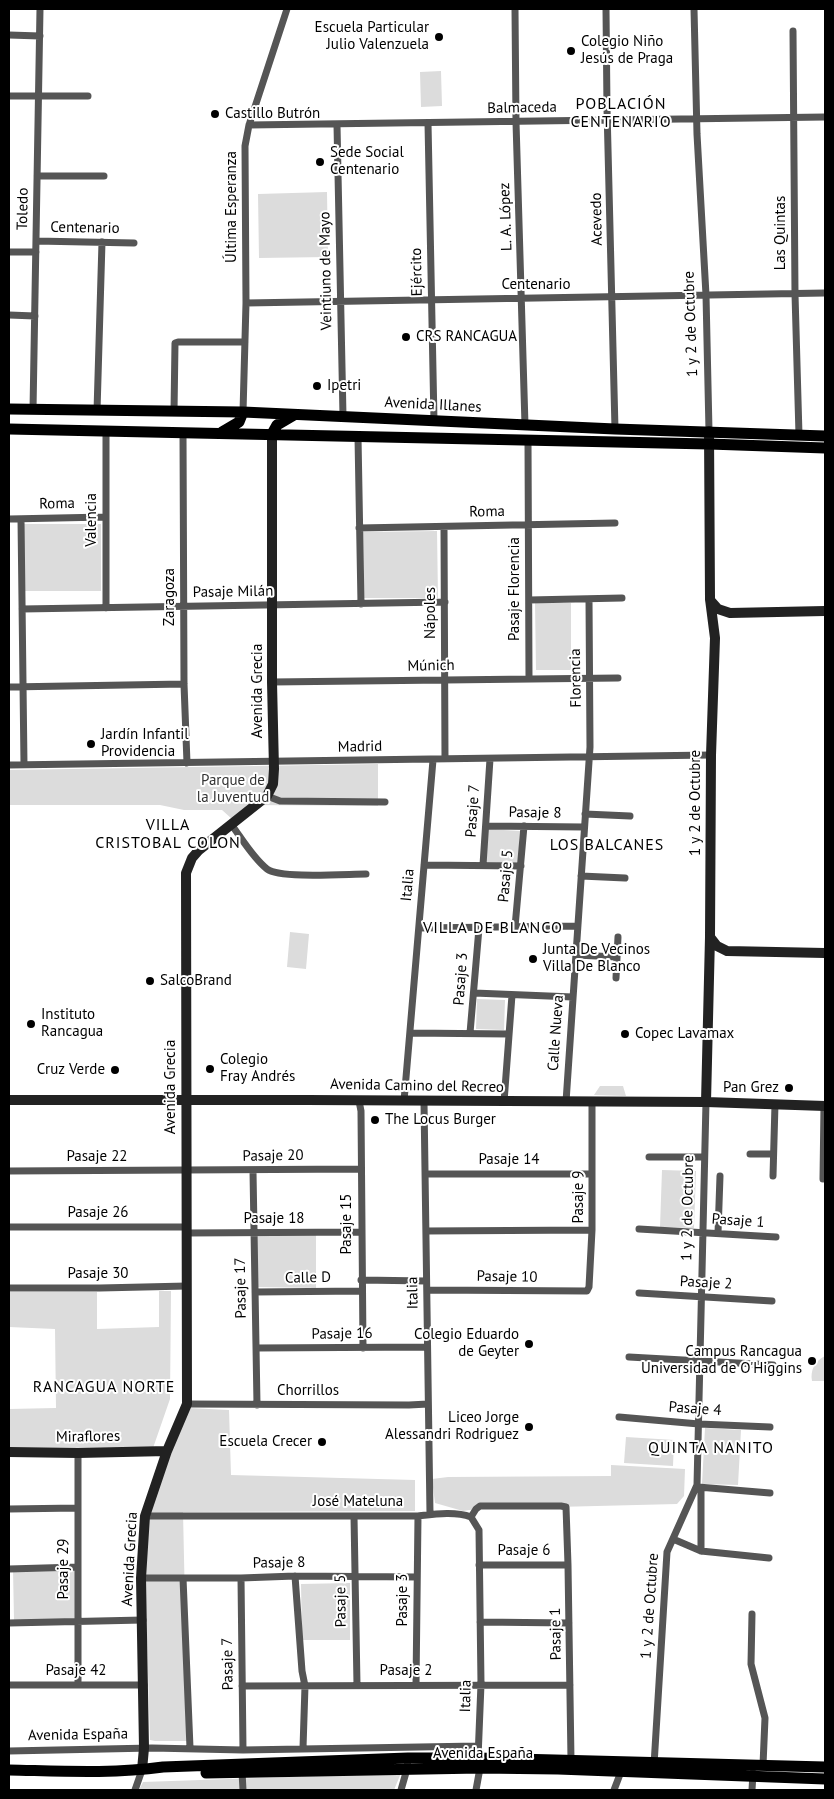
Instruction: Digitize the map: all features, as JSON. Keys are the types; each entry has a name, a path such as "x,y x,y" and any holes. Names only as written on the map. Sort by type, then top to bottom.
{"main road":[{"name":"Avenida Illanes","path":"9,409 243,412 616,429 825,436"},
{"path":"180,412 183,420 183,432"},
{"path":"220,433 239,422 243,412"},
{"path":"272,434 277,425 295,414"},
{"path":"328,416 331,427 329,436"},
{"path":"9,429 825,448"},
{"name":"Avenida España","path":"9,1770 142,1770 163,1767 571,1760 622,1766"},
{"name":"Avenida España","path":"479,1763 758,1770 825,1767"},
{"name":"Avenida España","path":"142,1770 161,1773 242,1772 408,1764"},
{"name":"Avenida España","path":"758,1770 825,1779"}],"street":[{"name":"Toledo","path":"34,410 40,9"},
{"name":"Última Esperanza","path":"243,412 246,303 244,155 246,138 287,9"},
{"name":"L. A. López","path":"515,9 516,122 525,425"},
{"name":"Acevedo","path":"606,9 616,429"},
{"name":"1 y 2 de Octubre","path":"654,1767 666,1557 698,1487 702,1232 710,964 711,755 715,638 710,599 706,295 697,119 694,9"},
{"name":"Las Quintas","path":"792,31 795,294 799,435"},
{"path":"9,35 40,36"},
{"path":"9,96 88,96"},
{"name":"Balmaceda","path":"250,125 825,117"},
{"name":"Ejército","path":"428,123 434,420"},
{"name":"Veintiuno de Mayo","path":"337,125 343,416"},
{"path":"37,176 104,176"},
{"name":"Centenario","path":"36,241 134,243"},
{"path":"97,411 102,242"},
{"name":"Centenario","path":"9,252 36,252"},
{"name":"Centenario","path":"246,303 825,293"},
{"path":"9,315 35,316"},
{"path":"180,412 175,343 245,342"},
{"name":"Valencia","path":"106,431 106,608"},
{"name":"Zaragoza","path":"183,432 184,684 187,763"},
{"name":"Avenida Grecia","path":"142,1770 144,1685 141,1578 145,1516 167,1451 187,1404 186,873 192,858 199,850 267,796 273,784 272,434"},
{"path":"358,436 361,604"},
{"name":"Pasaje Florencia","path":"528,441 529,678"},
{"name":"Roma","path":"9,519 106,517"},
{"path":"21,519 24,765"},
{"name":"Roma","path":"359,528 615,523"},
{"name":"Nápoles","path":"444,527 445,760"},
{"path":"528,600 622,598"},
{"name":"Florencia","path":"589,599 591,677 589,756"},
{"path":"710,599 718,609 730,613 825,611"},
{"name":"Pasaje Milán","path":"22,609 444,602"},
{"name":"1 y 2 de Octubre","path":"715,638 720,622 730,613"},
{"name":"Múnich","path":"272,682 618,678"},
{"path":"9,687 184,684"},
{"name":"Madrid","path":"9,766 711,755"},
{"name":"Calle Nueva","path":"566,1102 589,756"},
{"name":"Pasaje 7","path":"483,865 490,759"},
{"name":"Italia","path":"404,1101 432,760"},
{"path":"267,796 280,801 385,802"},
{"path":"585,814 630,816"},
{"path":"230,824 262,864 271,872 291,875 366,874"},
{"name":"Pasaje 8","path":"486,826 584,827"},
{"name":"Pasaje 5","path":"515,927 524,826"},
{"path":"424,865 521,866"},
{"path":"581,876 625,878"},
{"path":"419,928 577,926"},
{"name":"Pasaje 3","path":"470,1033 479,928"},
{"path":"710,936 717,946 727,951"},
{"path":"616,978 618,937"},
{"path":"710,964 718,955 727,951 825,953"},
{"path":"576,955 617,958"},
{"path":"474,993 573,997"},
{"path":"504,1102 512,994"},
{"path":"410,1033 509,1034"},
{"name":"Avenida Camino del Recreo","path":"9,1100 706,1102 825,1106"},
{"name":"Pasaje 15","path":"359,1101 363,1348"},
{"name":"Italia","path":"424,1102 430,1514"},
{"name":"Pasaje 9","path":"587,1290 589,1287 592,1230 592,1102"},
{"path":"773,1176 774,1104"},
{"path":"823,1179 825,1106"},
{"path":"750,1154 773,1154"},
{"path":"649,1157 704,1157"},
{"name":"Pasaje 20","path":"186,1171 361,1169"},
{"name":"Pasaje 17","path":"254,1170 257,1405"},
{"name":"Pasaje 22","path":"9,1171 186,1171"},
{"name":"Pasaje 14","path":"425,1174 592,1174"},
{"path":"718,1233 720,1176"},
{"name":"Pasaje 26","path":"9,1227 186,1230"},
{"name":"Pasaje 1","path":"639,1229 776,1237"},
{"name":"Pasaje 18","path":"186,1230 254,1233 361,1232"},
{"path":"426,1231 592,1230"},
{"path":"361,1280 426,1281"},
{"name":"Pasaje 30","path":"9,1288 187,1286"},
{"name":"Pasaje 10","path":"426,1290 582,1292 587,1290"},
{"name":"Calle D","path":"255,1292 362,1291"},
{"name":"Pasaje 2","path":"639,1293 772,1301"},
{"name":"Pasaje 16","path":"256,1348 427,1347"},
{"path":"629,1357 773,1366"},
{"name":"Chorrillos","path":"187,1404 428,1404"},
{"name":"Pasaje 4","path":"619,1417 699,1424 770,1427"},
{"name":"Miraflores","path":"9,1452 167,1451"},
{"name":"Pasaje 29","path":"78,1453 78,1685"},
{"path":"701,1551 698,1487 770,1493"},
{"name":"Pasaje 1","path":"471,1517 480,1506 566,1507 571,1760"},
{"path":"9,1509 78,1508"},
{"name":"José Mateluna","path":"145,1516 418,1516 457,1514 471,1517"},
{"name":"Pasaje 5","path":"354,1516 357,1685"},
{"name":"Pasaje 3","path":"416,1685 418,1516"},
{"name":"Italia","path":"471,1517 479,1530 481,1684 479,1763 476,1790"},
{"path":"673,1539 701,1551 769,1558"},
{"name":"Pasaje 6","path":"479,1565 568,1565"},
{"path":"9,1569 78,1567"},
{"path":"295,1576 302,1671 305,1686 303,1748"},
{"name":"Pasaje 8","path":"141,1578 417,1577"},
{"path":"182,1578 190,1748"},
{"name":"Pasaje 7","path":"241,1578 243,1750"},
{"path":"752,1614 751,1664 765,1718 758,1770 752,1790"},
{"path":"9,1623 142,1620"},
{"path":"480,1622 569,1623"},
{"name":"Pasaje 42","path":"9,1686 144,1685"},
{"name":"Pasaje 2","path":"242,1686 570,1685"},
{"name":"Avenida España","path":"9,1751 144,1748 243,1750 478,1746"},
{"path":"401,1790 408,1764"},
{"path":"614,1790 622,1766"},
{"path":"135,1790 142,1770"},
{"path":"242,1772 243,1790"}],"green space":[{"path":"441,71 442,106 421,107 420,72"},
{"path":"327,192 328,257 259,258 258,194"},
{"path":"23,524 101,524 101,591 24,591"},
{"path":"437,531 438,598 364,598 363,532"},
{"path":"535,603 571,603 571,670 536,670"},
{"name":"Parque de la Juventud","path":"378,764 378,806 250,805 232,819 222,810 184,810 160,805 9,805 9,770"},
{"path":"487,829 520,831 518,864 485,862"},
{"path":"290,932 309,934 306,969 287,967"},
{"path":"477,999 505,1000 504,1030 476,1029"},
{"path":"600,1086 623,1086 626,1096 594,1095"},
{"path":"662,1170 696,1171 694,1228 660,1227"},
{"path":"257,1234 316,1234 316,1288 257,1287"},
{"path":"159,1291 171,1291 170,1399 153,1448 9,1449 9,1409 56,1408 55,1329 9,1327 9,1292 97,1292 97,1329 159,1327"},
{"path":"825,1356 825,1381 812,1381 814,1366 818,1360"},
{"path":"189,1408 229,1410 231,1475 415,1480 415,1511 183,1512 188,1741 155,1741 150,1740 145,1572 148,1518 169,1452"},
{"path":"705,1428 741,1430 738,1485 702,1484"},
{"path":"626,1437 674,1440 673,1466 624,1463"},
{"path":"611,1465 685,1469 684,1496 677,1504 476,1509 463,1511 435,1503 432,1479 448,1477 611,1476"},
{"path":"75,1568 75,1620 14,1620 13,1569"},
{"path":"350,1583 350,1640 302,1640 301,1584"},
{"path":"401,1773 394,1790 139,1790 143,1782"}],"place":[{"name":"Escuela Particular Julio Valenzuela","path":"439,37"},
{"name":"Colegio Niño Jesús de Praga","path":"571,51"},
{"name":"Castillo Butrón","path":"215,114"},
{"name":"Sede Social Centenario","path":"320,162"},
{"name":"CRS RANCAGUA","path":"406,337"},
{"name":"Ipetri","path":"317,386"},
{"name":"Jardín Infantil Providencia","path":"91,744"},
{"name":"Junta De Vecinos Villa De Blanco","path":"533,959"},
{"name":"SalcoBrand","path":"150,981"},
{"name":"Instituto Rancagua","path":"31,1024"},
{"name":"Copec Lavamax","path":"625,1034"},
{"name":"Colegio Fray Andrés","path":"210,1069"},
{"name":"Cruz Verde","path":"115,1070"},
{"name":"Pan Grez","path":"789,1088"},
{"name":"The Locus Burger","path":"375,1120"},
{"name":"Colegio Eduardo de Geyter","path":"529,1344"},
{"name":"Campus Rancagua Universidad de O'Higgins","path":"812,1361"},
{"name":"Liceo Jorge Alessandri Rodriguez","path":"529,1427"},
{"name":"Escuela Crecer","path":"322,1442"}],"district":[{"name":"POBLACIÓN CENTENARIO","path":"621,113"},
{"name":"VILLA CRISTOBAL COLON","path":"168,834"},
{"name":"LOS BALCANES","path":"607,845"},
{"name":"VILLA DE BLANCO","path":"493,928"},
{"name":"RANCAGUA NORTE","path":"104,1387"},
{"name":"QUINTA NANITO","path":"711,1448"}]}
